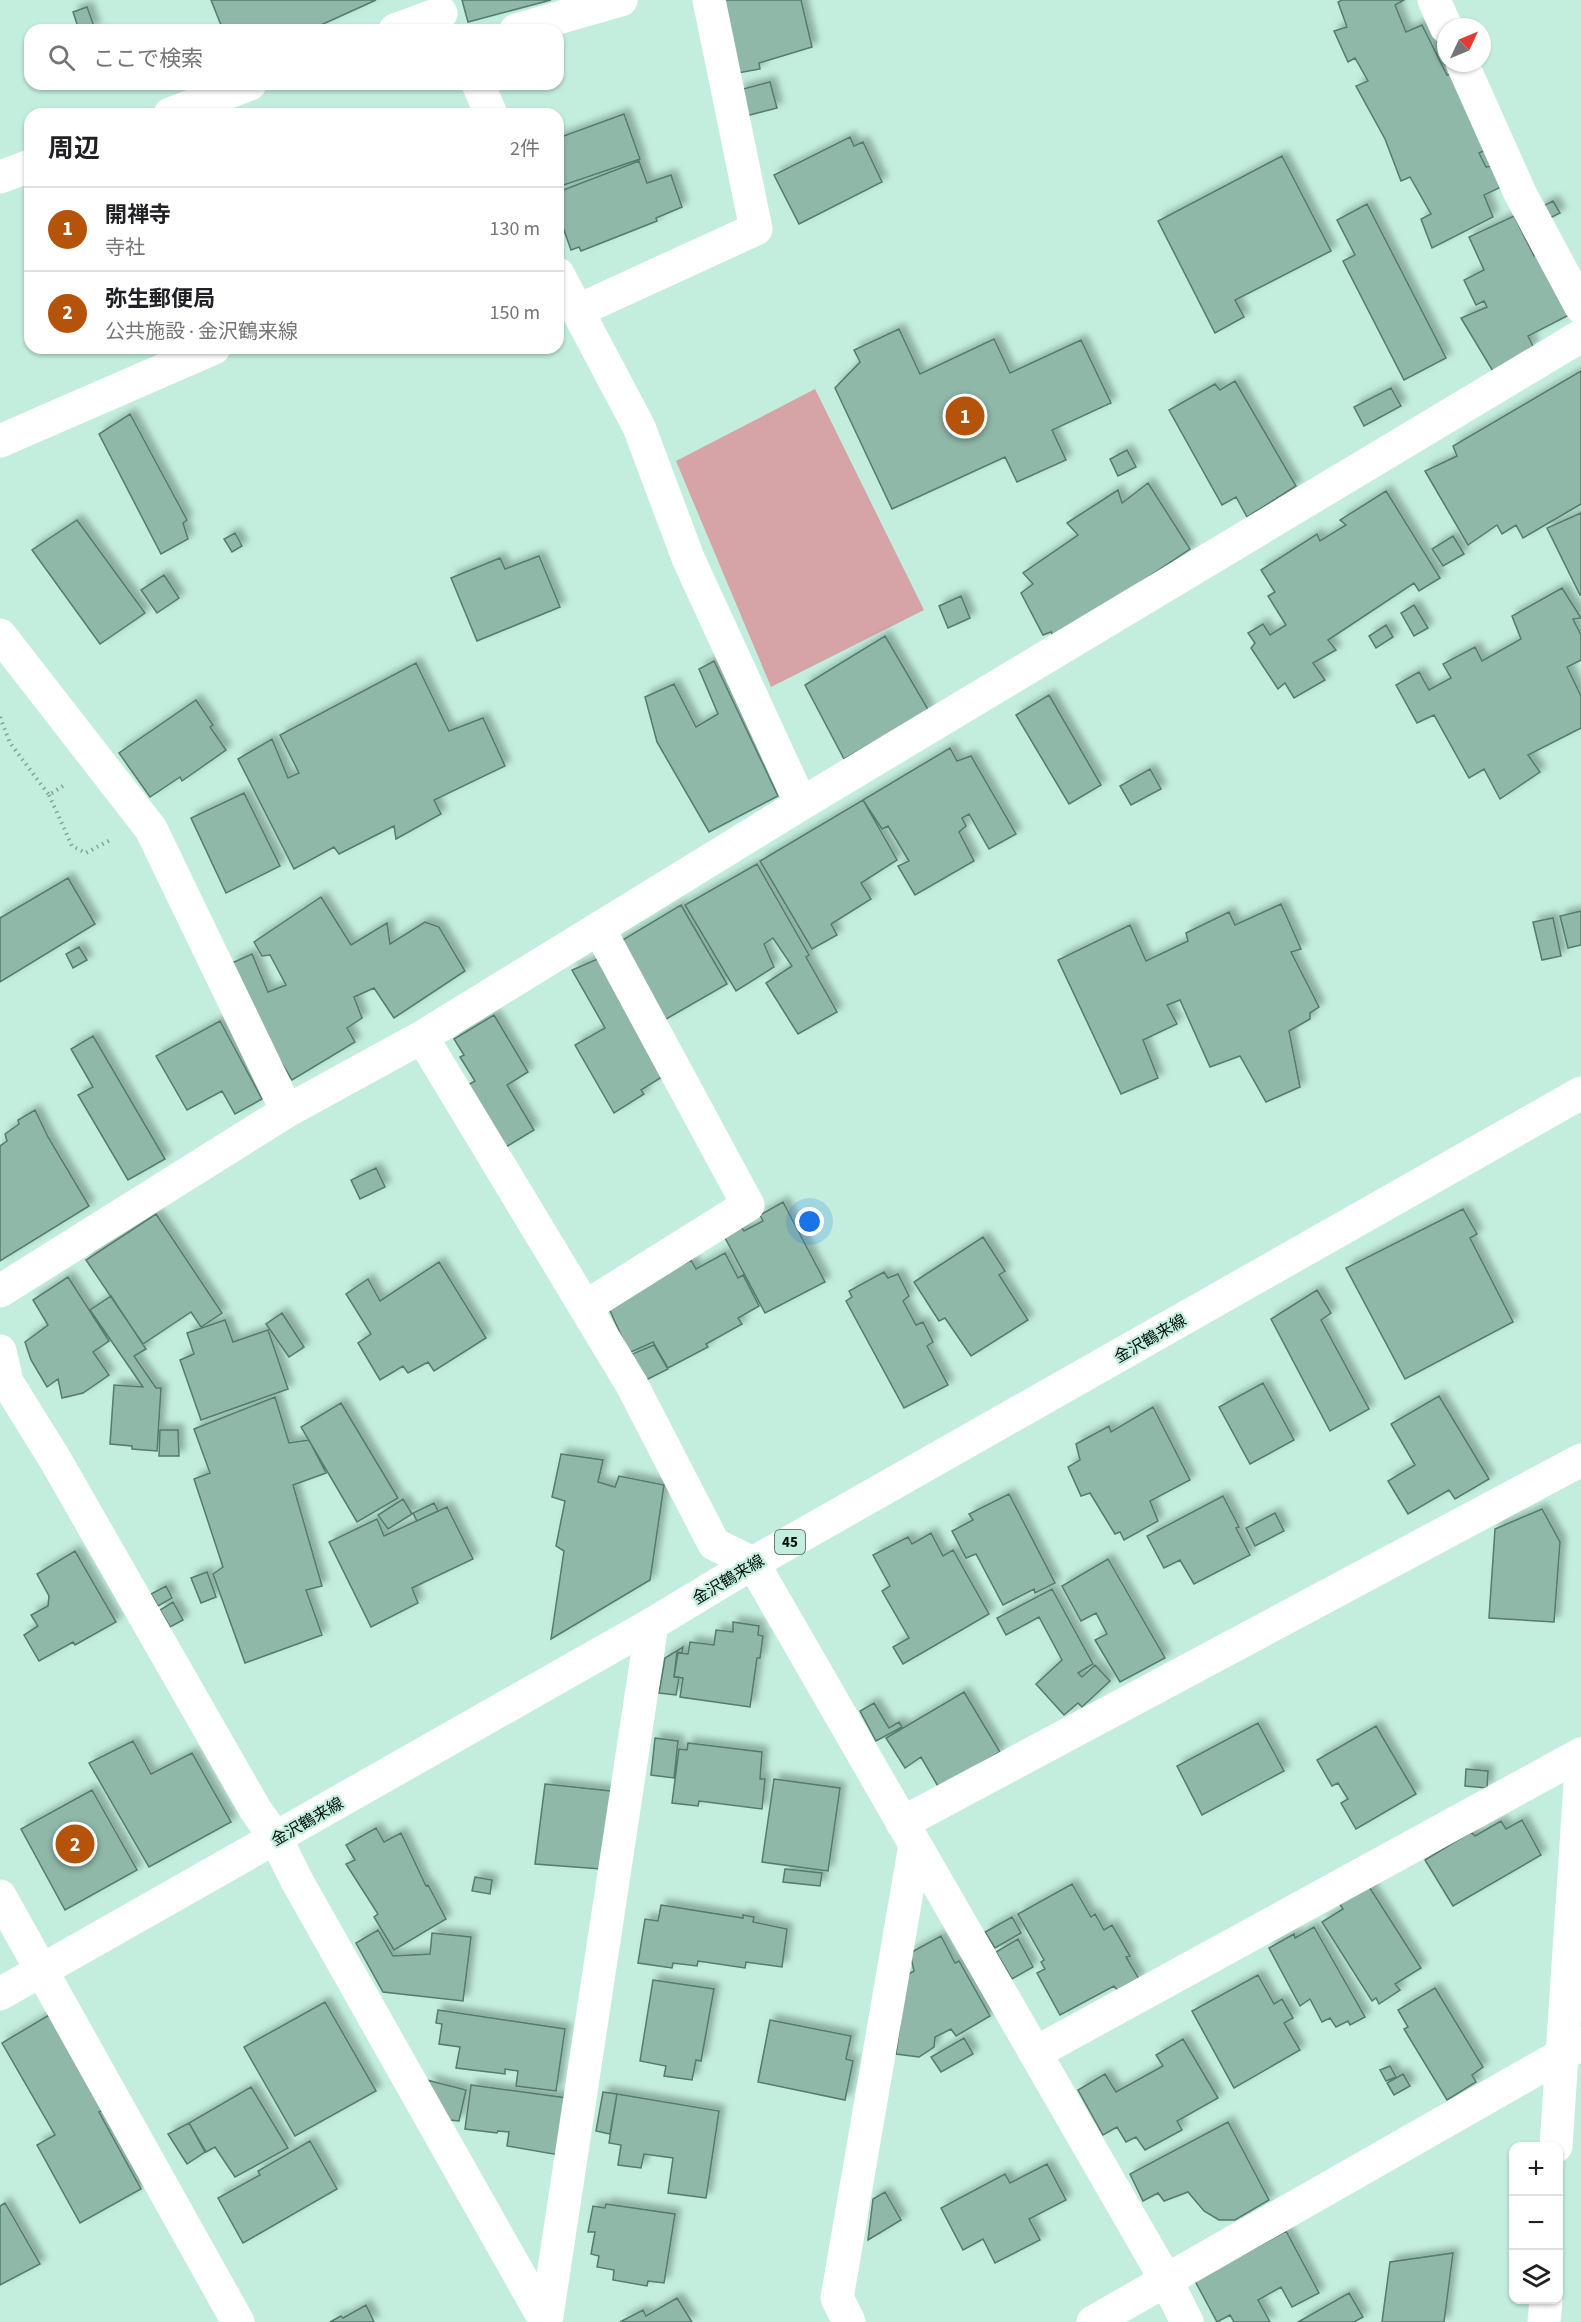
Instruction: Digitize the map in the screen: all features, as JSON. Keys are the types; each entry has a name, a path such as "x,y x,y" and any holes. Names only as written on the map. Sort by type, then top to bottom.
{"street":[{"path":"537,24 621,0"},
{"path":"578,311 756,230 709,0"},
{"path":"1434,0 1442,18"},
{"path":"413,24 443,14"},
{"path":"1466,72 1521,193 1581,308"},
{"path":"186,108 234,90"},
{"path":"481,90 488,108"},
{"path":"0,177 24,168"},
{"path":"564,284 639,427 688,558 801,804"},
{"path":"0,1291 287,1111 422,1037 801,804 1581,336"},
{"path":"0,441 200,354"},
{"path":"0,635 152,829 287,1111"},
{"path":"585,1307 748,1205 599,929"},
{"path":"422,1037 632,1385 714,1544 753,1563 1166,2280 1186,2322"},
{"name":"金沢鶴来線","path":"0,1994 276,1839 652,1624 753,1563 1581,1093"},
{"path":"0,1351 4,1396 56,1461 255,1809 276,1839 302,1891 546,2322 652,1624"},
{"path":"909,1834 1581,1460"},
{"path":"1035,2053 1581,1754"},
{"path":"1557,2142 1571,2049 1581,1770"},
{"path":"849,2322 837,2298 909,1834"},
{"path":"0,1896 238,2322"},
{"path":"1092,2322 1571,2049"},
{"path":"1544,2322 1546,2304"}],"path":[{"path":"0,717 10,743 50,795 72,846 86,853 144,821"},
{"path":"50,795 99,763"}],"shaded area":[{"path":"815,389 924,610 771,687 676,461"}],"building":[{"path":"211,0 376,0 323,24 221,24"},
{"path":"462,0 551,0 468,22"},
{"path":"724,0 801,0 812,47 759,63 760,69 738,73"},
{"path":"1342,0 1404,0 1395,5 1406,32 1422,25 1437,55 1437,72 1446,72 1447,75 1454,73 1486,150 1479,153 1486,167 1494,166 1503,186 1484,195 1493,217 1432,248 1421,219 1431,214 1410,177 1401,181 1385,139 1356,86 1368,81 1355,58 1348,62 1334,31 1347,27 1338,2"},
{"path":"87,7 93,24 77,24 73,12"},
{"path":"770,82 777,108 746,116 739,90"},
{"path":"624,114 640,159 564,185 564,136"},
{"path":"850,137 854,146 863,142 882,182 799,224 774,175"},
{"path":"1282,156 1331,251 1235,300 1244,317 1215,333 1158,221"},
{"path":"639,161 647,183 671,175 682,207 656,218 657,221 581,251 579,247 571,250 564,230 564,190"},
{"path":"1553,201 1560,213 1546,220 1539,208"},
{"path":"1367,204 1446,358 1404,380 1343,261 1355,255 1337,220"},
{"path":"1514,216 1534,256 1539,255 1569,315 1528,336 1533,346 1494,373 1461,318 1487,307 1484,301 1476,305 1464,280 1484,270 1469,237"},
{"path":"899,329 920,374 994,339 1010,373 1081,340 1111,403 1052,430 1066,460 1017,482 1005,457 892,509 835,388 860,362 854,350"},
{"path":"1581,371 1581,504 1523,538 1516,525 1502,534 1497,525 1468,545 1425,471 1457,456 1453,446"},
{"path":"1235,381 1296,486 1247,517 1236,497 1222,505 1169,410 1215,384 1220,390"},
{"path":"1391,388 1401,406 1364,426 1354,407"},
{"path":"130,414 187,520 183,523 188,539 161,554 99,434"},
{"path":"1127,450 1136,467 1118,476 1110,459"},
{"path":"1148,483 1190,549 1055,639 1051,632 1043,635 1021,593 1033,584 1023,573 1078,535 1067,523 1118,490 1122,503"},
{"path":"1386,491 1440,578 1419,591 1414,583 1328,640 1336,650 1313,663 1325,680 1294,698 1285,683 1278,689 1251,648 1255,643 1248,633 1263,624 1270,635 1286,625 1268,596 1275,592 1261,570 1317,534 1320,541 1346,525 1340,520"},
{"path":"1581,513 1581,595 1580,595 1547,528"},
{"path":"77,520 145,613 100,644 32,550"},
{"path":"235,533 242,546 232,552 224,539"},
{"path":"1453,536 1464,554 1443,566 1432,549"},
{"path":"539,556 560,607 477,641 451,578 500,558 505,569"},
{"path":"164,575 179,598 157,613 141,590"},
{"path":"1562,588 1581,618 1573,619 1581,635 1581,660 1567,667 1581,696 1581,728 1528,755 1540,772 1500,799 1484,769 1469,778 1434,715 1417,723 1396,685 1419,672 1429,690 1451,678 1443,664 1475,647 1482,661 1521,639 1512,616"},
{"path":"961,596 970,618 948,628 939,606"},
{"path":"1414,605 1428,628 1414,636 1401,613"},
{"path":"1386,625 1393,637 1376,648 1369,636"},
{"path":"885,636 929,711 844,759 805,685"},
{"path":"714,661 778,796 709,832 657,742 645,697 674,684 696,727 718,714 699,669"},
{"path":"416,663 449,731 483,718 505,766 434,800 441,814 396,839 394,826 339,854 334,847 294,869 238,759 272,739 288,778 299,773 280,735"},
{"path":"1049,695 1101,785 1069,804 1016,715"},
{"path":"196,700 213,725 210,727 226,750 182,781 180,777 150,797 119,753"},
{"path":"950,748 957,761 971,756 1016,834 989,849 969,814 962,818 966,826 959,832 974,861 915,895 898,866 909,861 888,826 882,829 863,800"},
{"path":"1150,769 1161,789 1131,805 1120,786"},
{"path":"244,793 280,866 226,893 191,818"},
{"path":"863,800 897,860 861,883 871,899 831,924 837,935 812,949 760,861"},
{"path":"757,864 809,955 806,957 837,1012 798,1034 766,983 792,966 773,938 764,944 774,967 736,991 685,905"},
{"path":"68,878 95,924 0,982 0,918"},
{"path":"321,897 351,945 387,923 390,944 425,922 439,927 465,971 394,1018 374,988 354,997 362,1018 347,1028 355,1042 292,1080 259,1026 232,963 252,954 268,992 286,985 270,955 262,956 254,942"},
{"path":"1281,904 1301,949 1291,952 1319,1007 1310,1013 1310,1019 1289,1031 1300,1087 1266,1102 1240,1056 1210,1067 1180,1000 1167,1005 1177,1024 1143,1040 1158,1078 1121,1094 1058,960 1130,925 1146,961 1188,941 1186,933 1229,912 1235,925"},
{"path":"681,905 727,984 661,1022 616,944"},
{"path":"1581,911 1581,945 1568,948 1560,916"},
{"path":"1553,918 1561,956 1542,960 1533,922"},
{"path":"79,947 87,960 73,968 66,954"},
{"path":"600,958 665,1075 641,1090 644,1094 614,1113 575,1045 605,1028 572,970"},
{"path":"494,1015 528,1072 507,1085 534,1130 506,1147 468,1085 475,1081 460,1057 464,1055 454,1039"},
{"path":"220,1021 262,1099 235,1114 222,1091 187,1110 156,1056"},
{"path":"93,1036 165,1159 128,1180 78,1095 93,1087 71,1049"},
{"path":"35,1110 48,1137 89,1206 0,1261 0,1146 7,1141 5,1134 19,1124 18,1120"},
{"path":"376,1168 385,1187 360,1199 351,1180"},
{"path":"783,1202 825,1282 765,1313 723,1234 740,1225 744,1231 763,1221 760,1215"},
{"path":"1463,1209 1477,1234 1470,1238 1513,1322 1405,1379 1346,1268"},
{"path":"156,1214 222,1313 201,1327 191,1312 143,1344 86,1260"},
{"path":"983,1237 1005,1271 999,1275 1028,1320 971,1356 945,1318 939,1321 914,1282"},
{"path":"725,1253 738,1278 743,1275 759,1306 738,1318 742,1324 706,1344 708,1347 668,1368 653,1342 629,1353 607,1304 691,1260 696,1269"},
{"path":"439,1262 486,1338 434,1371 428,1362 408,1373 403,1366 380,1380 358,1343 371,1334 346,1294 368,1279 380,1301"},
{"path":"884,1272 888,1278 898,1274 909,1296 903,1301 916,1325 923,1322 933,1342 927,1346 948,1385 904,1408 846,1301 852,1297 849,1291"},
{"path":"68,1277 109,1341 93,1352 109,1375 83,1393 62,1398 58,1379 47,1387 31,1360 25,1342 48,1325 33,1300"},
{"path":"1317,1290 1331,1313 1321,1320 1369,1409 1330,1431 1271,1319"},
{"path":"111,1296 146,1349 134,1356 156,1388 161,1388 157,1451 110,1444 114,1385 143,1387 90,1310"},
{"path":"282,1313 304,1347 289,1357 266,1324"},
{"path":"225,1320 233,1342 268,1330 288,1389 201,1420 180,1360 194,1354 187,1333"},
{"path":"654,1345 668,1369 644,1381 630,1355"},
{"path":"1263,1383 1294,1440 1250,1464 1219,1407"},
{"path":"1439,1396 1489,1479 1455,1499 1449,1490 1408,1514 1388,1481 1415,1465 1391,1424"},
{"path":"275,1397 289,1443 309,1440 326,1473 293,1485 322,1586 306,1590 322,1635 245,1663 213,1574 223,1567 194,1479 210,1473 194,1429"},
{"path":"341,1403 398,1498 357,1522 301,1427"},
{"path":"1153,1407 1190,1480 1150,1501 1158,1521 1124,1540 1120,1532 1115,1534 1090,1493 1081,1496 1068,1467 1080,1460 1076,1444 1109,1426 1111,1432"},
{"path":"160,1430 178,1430 179,1456 159,1456"},
{"path":"561,1454 603,1460 598,1482 615,1487 619,1476 664,1485 650,1580 551,1639 564,1551 556,1546 565,1501 552,1497"},
{"path":"1009,1494 1055,1583 1035,1593 1034,1589 1003,1605 976,1554 966,1558 952,1531 973,1520 969,1514"},
{"path":"1223,1496 1250,1555 1194,1584 1180,1560 1164,1568 1147,1536"},
{"path":"403,1499 412,1514 388,1529 378,1515"},
{"path":"434,1503 438,1511 417,1521 413,1513"},
{"path":"447,1507 473,1559 412,1588 418,1603 371,1627 329,1542 377,1519 384,1536"},
{"path":"1542,1509 1560,1542 1554,1622 1489,1618 1495,1529"},
{"path":"1275,1513 1284,1531 1255,1546 1246,1528"},
{"path":"931,1533 943,1556 953,1550 989,1614 903,1664 893,1647 909,1638 882,1591 890,1586 873,1555 908,1537 912,1544"},
{"path":"75,1551 116,1622 75,1645 73,1642 39,1661 24,1635 38,1626 31,1615 48,1606 49,1596 37,1574"},
{"path":"1108,1559 1165,1658 1120,1682 1095,1640 1107,1634 1096,1613 1081,1621 1062,1586"},
{"path":"207,1572 216,1597 201,1603 191,1578"},
{"path":"166,1586 172,1598 158,1606 151,1594"},
{"path":"1052,1589 1093,1664 1078,1673 1082,1677 1095,1665 1110,1681 1082,1707 1078,1703 1064,1715 1036,1684 1062,1660 1039,1617 1006,1635 997,1618"},
{"path":"173,1602 183,1620 170,1627 160,1610"},
{"path":"733,1622 759,1626 758,1635 763,1636 760,1658 757,1658 750,1707 680,1697 683,1678 674,1677 678,1653 688,1654 690,1642 714,1645 716,1630 733,1632"},
{"path":"683,1647 682,1653 677,1652 674,1677 679,1677 676,1695 659,1693 665,1658"},
{"path":"964,1692 1000,1752 939,1788 921,1757 905,1768 886,1738"},
{"path":"874,1703 889,1728 899,1722 902,1727 876,1741 860,1711"},
{"path":"1258,1723 1284,1771 1202,1815 1177,1766"},
{"path":"1376,1726 1416,1794 1356,1829 1341,1803 1348,1799 1338,1783 1332,1786 1317,1760"},
{"path":"655,1738 678,1741 674,1778 651,1775"},
{"path":"133,1741 151,1774 192,1753 231,1822 149,1867 89,1763"},
{"path":"688,1743 762,1752 760,1779 765,1779 762,1809 699,1801 698,1806 672,1803 679,1749 687,1750"},
{"path":"1466,1769 1488,1771 1487,1788 1465,1786"},
{"path":"774,1779 840,1788 828,1871 762,1862"},
{"path":"545,1784 611,1791 601,1869 535,1864"},
{"path":"92,1790 137,1870 65,1910 21,1829"},
{"path":"1522,1820 1541,1855 1453,1906 1425,1860 1471,1832 1475,1836 1501,1821 1506,1829"},
{"path":"376,1828 384,1842 401,1833 426,1886 428,1885 446,1919 394,1950 374,1917 378,1914 346,1864 355,1860 346,1845"},
{"path":"785,1869 822,1873 820,1886 783,1882"},
{"path":"475,1877 492,1880 490,1894 472,1891"},
{"path":"1072,1884 1091,1917 1095,1914 1104,1930 1112,1925 1130,1956 1126,1957 1139,1979 1118,1991 1114,1986 1060,2015 1037,1973 1045,1969 1041,1962 1044,1960 1018,1914"},
{"path":"1368,1885 1421,1968 1395,1984 1400,1990 1379,2004 1376,1998 1372,2001 1322,1922 1343,1909 1339,1903"},
{"path":"661,1905 743,1918 743,1915 754,1917 753,1922 787,1929 782,1967 746,1962 745,1968 698,1961 697,1966 673,1963 672,1968 638,1963 645,1919 658,1921"},
{"path":"1012,1917 1021,1933 995,1948 985,1932"},
{"path":"1314,1927 1365,2017 1350,2025 1348,2021 1336,2027 1330,2018 1322,2022 1310,1999 1300,2006 1269,1948 1294,1934 1295,1938"},
{"path":"378,1930 393,1956 430,1954 432,1933 471,1937 463,2001 383,1992 356,1943"},
{"path":"941,1936 955,1963 959,1961 990,2016 956,2036 951,2029 935,2037 934,2047 919,2057 896,2054 907,1975 914,1971 910,1953"},
{"path":"1018,1939 1033,1967 1012,1979 996,1952"},
{"path":"1258,1975 1274,2004 1282,1999 1293,2018 1284,2023 1300,2050 1234,2088 1192,2011"},
{"path":"653,1980 714,1989 701,2061 696,2060 692,2080 664,2076 666,2066 640,2061"},
{"path":"1435,1988 1483,2067 1472,2075 1476,2082 1447,2100 1404,2029 1408,2027 1398,2010"},
{"path":"325,2002 376,2091 295,2136 244,2047"},
{"path":"438,2010 565,2029 556,2091 516,2086 518,2071 505,2069 505,2074 456,2068 460,2047 439,2044 442,2024 436,2023"},
{"path":"49,2015 103,2110 99,2112 141,2189 80,2223 37,2145 55,2135 2,2043"},
{"path":"770,2020 851,2036 846,2059 853,2061 845,2100 758,2082"},
{"path":"964,2038 973,2054 941,2072 931,2057"},
{"path":"1183,2039 1218,2098 1177,2121 1182,2130 1145,2150 1136,2137 1126,2142 1117,2127 1103,2135 1078,2090 1105,2074 1116,2092 1163,2066 1156,2055"},
{"path":"1390,2066 1396,2077 1386,2081 1380,2070"},
{"path":"1403,2074 1410,2086 1394,2095 1387,2083"},
{"path":"427,2080 466,2090 459,2121 450,2120"},
{"path":"471,2085 567,2098 559,2155 507,2146 509,2132 498,2131 497,2133 465,2129"},
{"path":"251,2087 288,2148 235,2177 215,2147 206,2152 189,2123"},
{"path":"603,2092 617,2094 610,2134 596,2131"},
{"path":"617,2094 719,2111 706,2198 668,2193 673,2158 644,2154 641,2168 618,2165 621,2145 609,2143"},
{"path":"1228,2122 1269,2200 1235,2220 1219,2220 1204,2211 1188,2192 1164,2201 1158,2193 1143,2201 1130,2174"},
{"path":"189,2123 205,2152 187,2164 168,2134"},
{"path":"310,2141 337,2189 243,2243 218,2198 260,2175 258,2171"},
{"path":"1047,2164 1066,2200 1029,2219 1040,2240 995,2263 983,2239 963,2250 941,2208 1005,2174 1010,2183"},
{"path":"885,2192 901,2220 868,2240 873,2199"},
{"path":"5,2203 40,2264 0,2285 0,2206"},
{"path":"606,2204 675,2214 664,2283 648,2281 647,2286 613,2280 614,2270 597,2267 599,2256 591,2254 595,2232 588,2232 593,2206 605,2208"},
{"path":"1286,2231 1319,2293 1292,2307 1281,2287 1258,2300 1270,2322 1234,2322 1230,2315 1217,2322 1195,2281"},
{"path":"1453,2253 1444,2322 1382,2322 1390,2262"},
{"path":"1349,2293 1363,2317 1354,2322 1298,2322"},
{"path":"677,2298 692,2322 620,2322 643,2310 646,2316"},
{"path":"366,2305 374,2322 330,2322 341,2316 343,2318"}],"place":[{"name":"開禅寺","path":"965,416"},
{"name":"弥生郵便局","path":"75,1844"}]}
